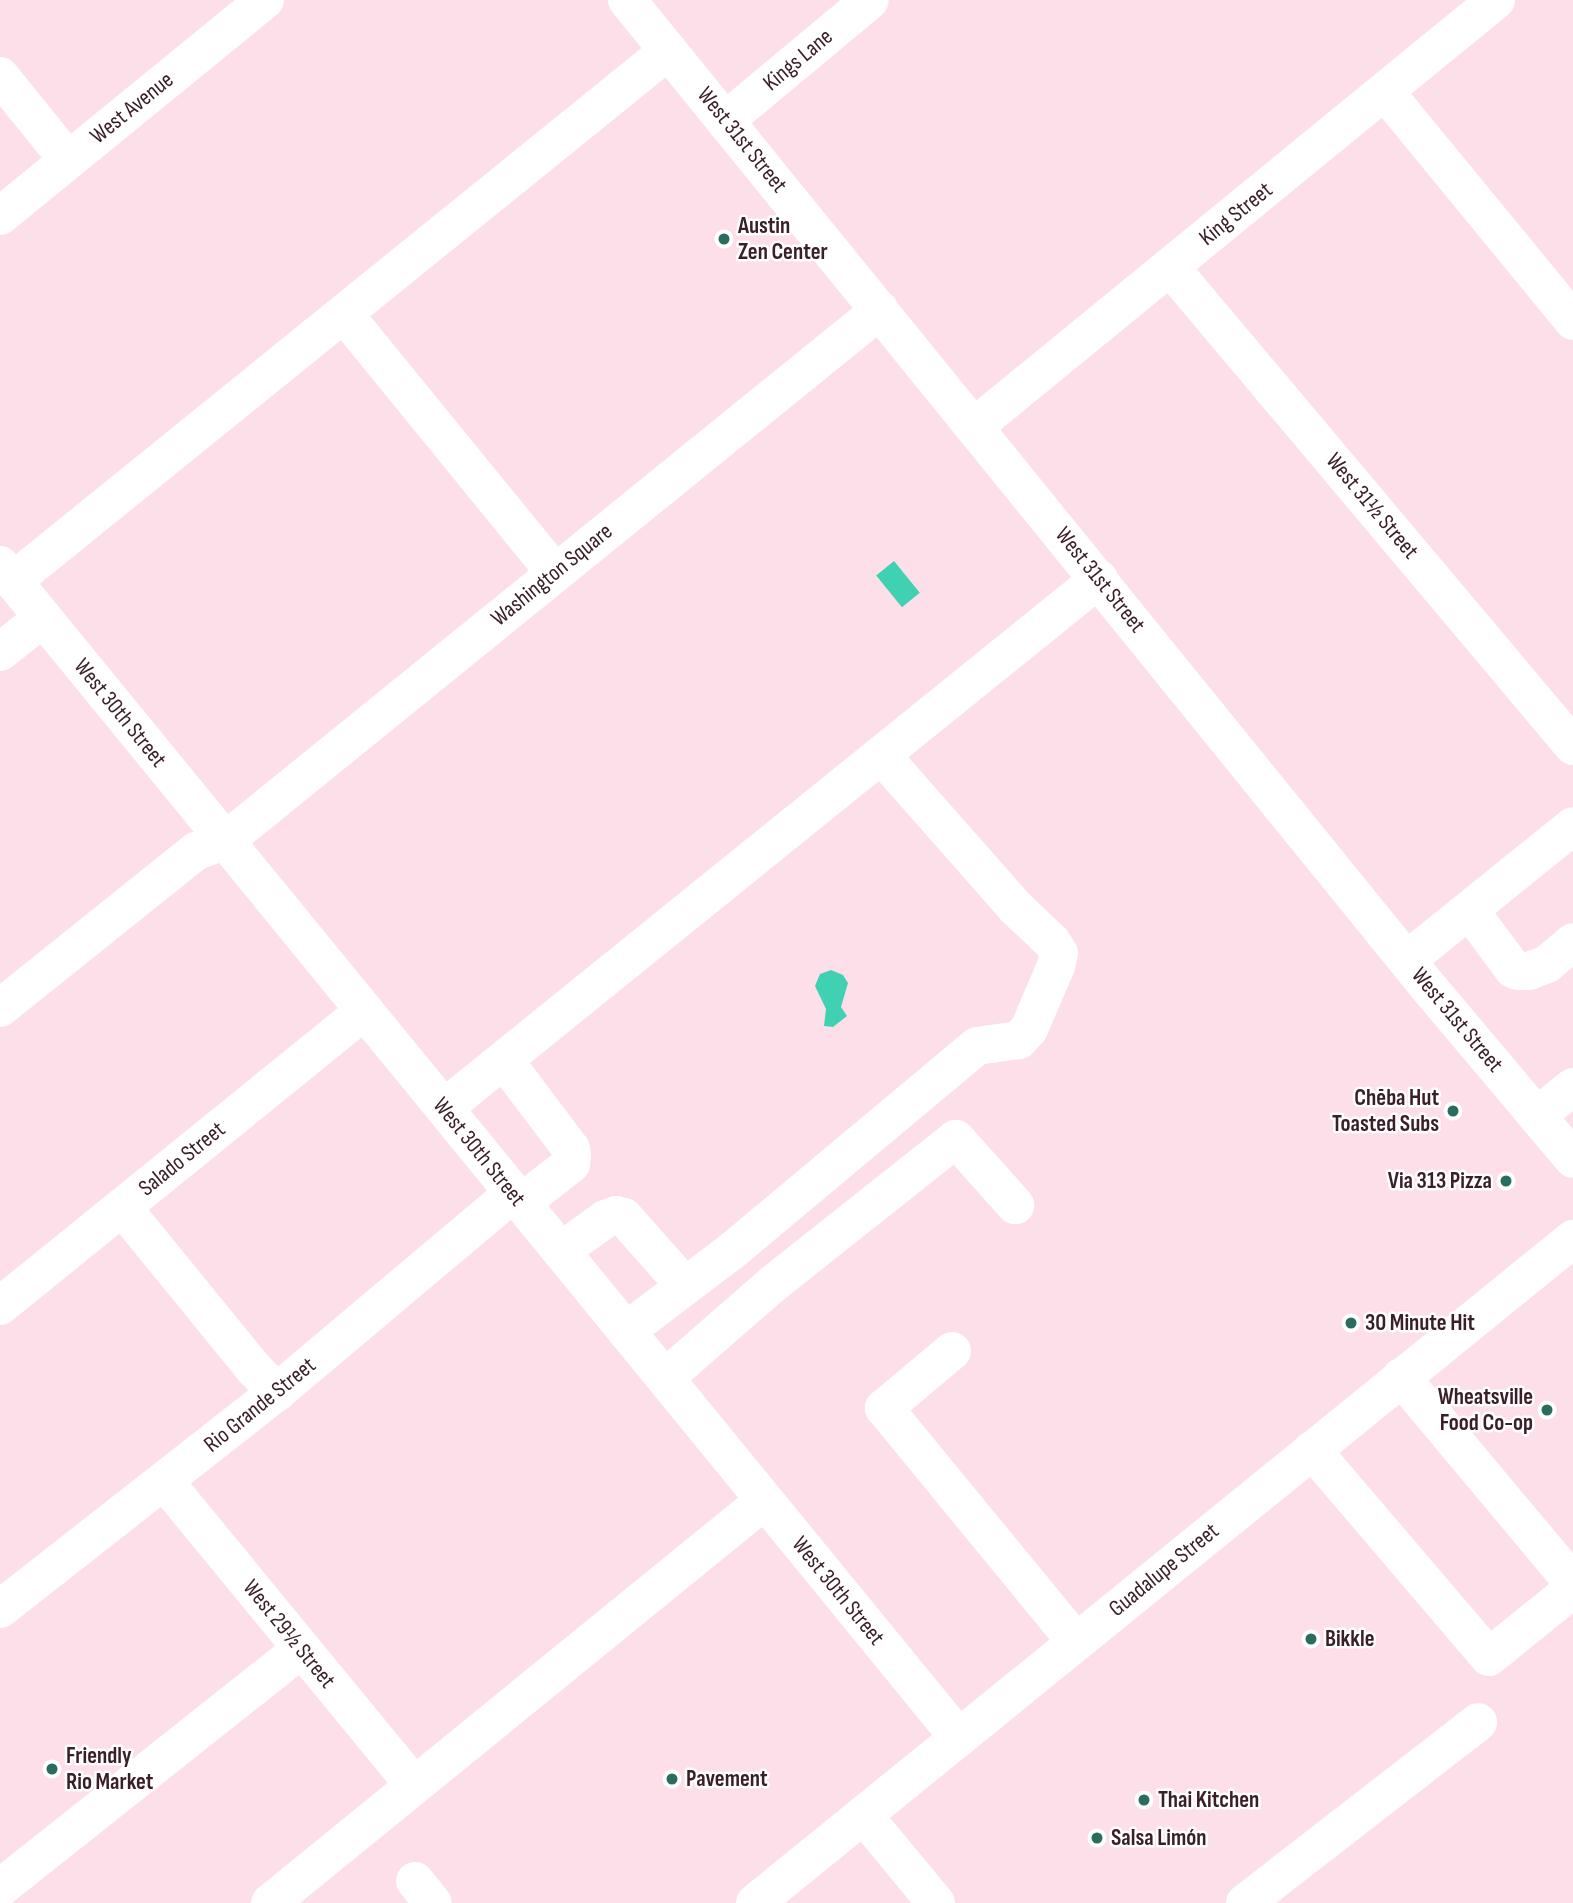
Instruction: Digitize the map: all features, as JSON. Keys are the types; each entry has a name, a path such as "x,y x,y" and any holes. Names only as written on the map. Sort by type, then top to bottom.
{"street":[{"name":"West Avenue","path":"0,216 265,0"},
{"name":"West 31st Street","path":"627,0 1407,960 1573,1159"},
{"name":"Kings Lane","path":"726,120 870,0"},
{"name":"King Street","path":"975,426 1386,93 1496,0"},
{"path":"7,573 344,314 668,51"},
{"path":"0,76 68,160"},
{"path":"1386,93 1573,321"},
{"name":"West 31½ Street","path":"1170,267 1573,746"},
{"name":"Washington Square","path":"0,1008 196,851 225,841 880,310"},
{"path":"344,314 555,573"},
{"name":"West 30th Street","path":"7,573 959,1738"},
{"path":"444,1108 1099,579"},
{"path":"0,652 43,618"},
{"path":"625,1331 733,1250 977,1046 1019,1040 1028,1029 1056,966 1059,953 1052,942 1016,908 881,755"},
{"path":"1407,960 1573,826"},
{"path":"1470,911 1513,969 1518,971 1529,971 1547,964 1573,942"},
{"name":"Salado Street","path":"0,1306 364,1011"},
{"name":"Rio Grande Street","path":"0,1609 165,1482 517,1198 571,1164 571,1149 504,1060"},
{"path":"1537,1116 1573,1087"},
{"path":"665,1378 774,1283 956,1139 1015,1205"},
{"path":"122,1208 254,1369 277,1392"},
{"path":"561,1251 605,1219 616,1215 624,1217 685,1286"},
{"name":"Guadalupe Street","path":"755,1903 1573,1239"},
{"path":"951,1351 884,1408 1076,1642"},
{"path":"1401,1377 1573,1583"},
{"path":"1312,1450 1489,1657 1573,1589"},
{"name":"West 29½ Street","path":"165,1482 414,1786"},
{"path":"270,1903 764,1501"},
{"path":"0,1888 302,1649"},
{"path":"1245,1903 1478,1722"},
{"path":"864,1816 936,1903"}],"shaded area":[{"path":"894,561 920,593 902,607 876,575"},
{"path":"831,970 843,975 848,983 841,1007 847,1016 833,1027 824,1026 826,1009 815,986 820,974"}],"place":[{"name":"Austin Zen Center","path":"724,239"},
{"name":"Chēba Hut Toasted Subs","path":"1453,1111"},
{"name":"Via 313 Pizza","path":"1506,1181"},
{"name":"30 Minute Hit","path":"1351,1323"},
{"name":"Wheatsville Food Co-op","path":"1547,1410"},
{"name":"Bikkle","path":"1311,1639"},
{"name":"Friendly Rio Market","path":"52,1769"},
{"name":"Pavement","path":"672,1779"},
{"name":"Thai Kitchen","path":"1144,1800"},
{"name":"Salsa Limón","path":"1097,1838"}]}
